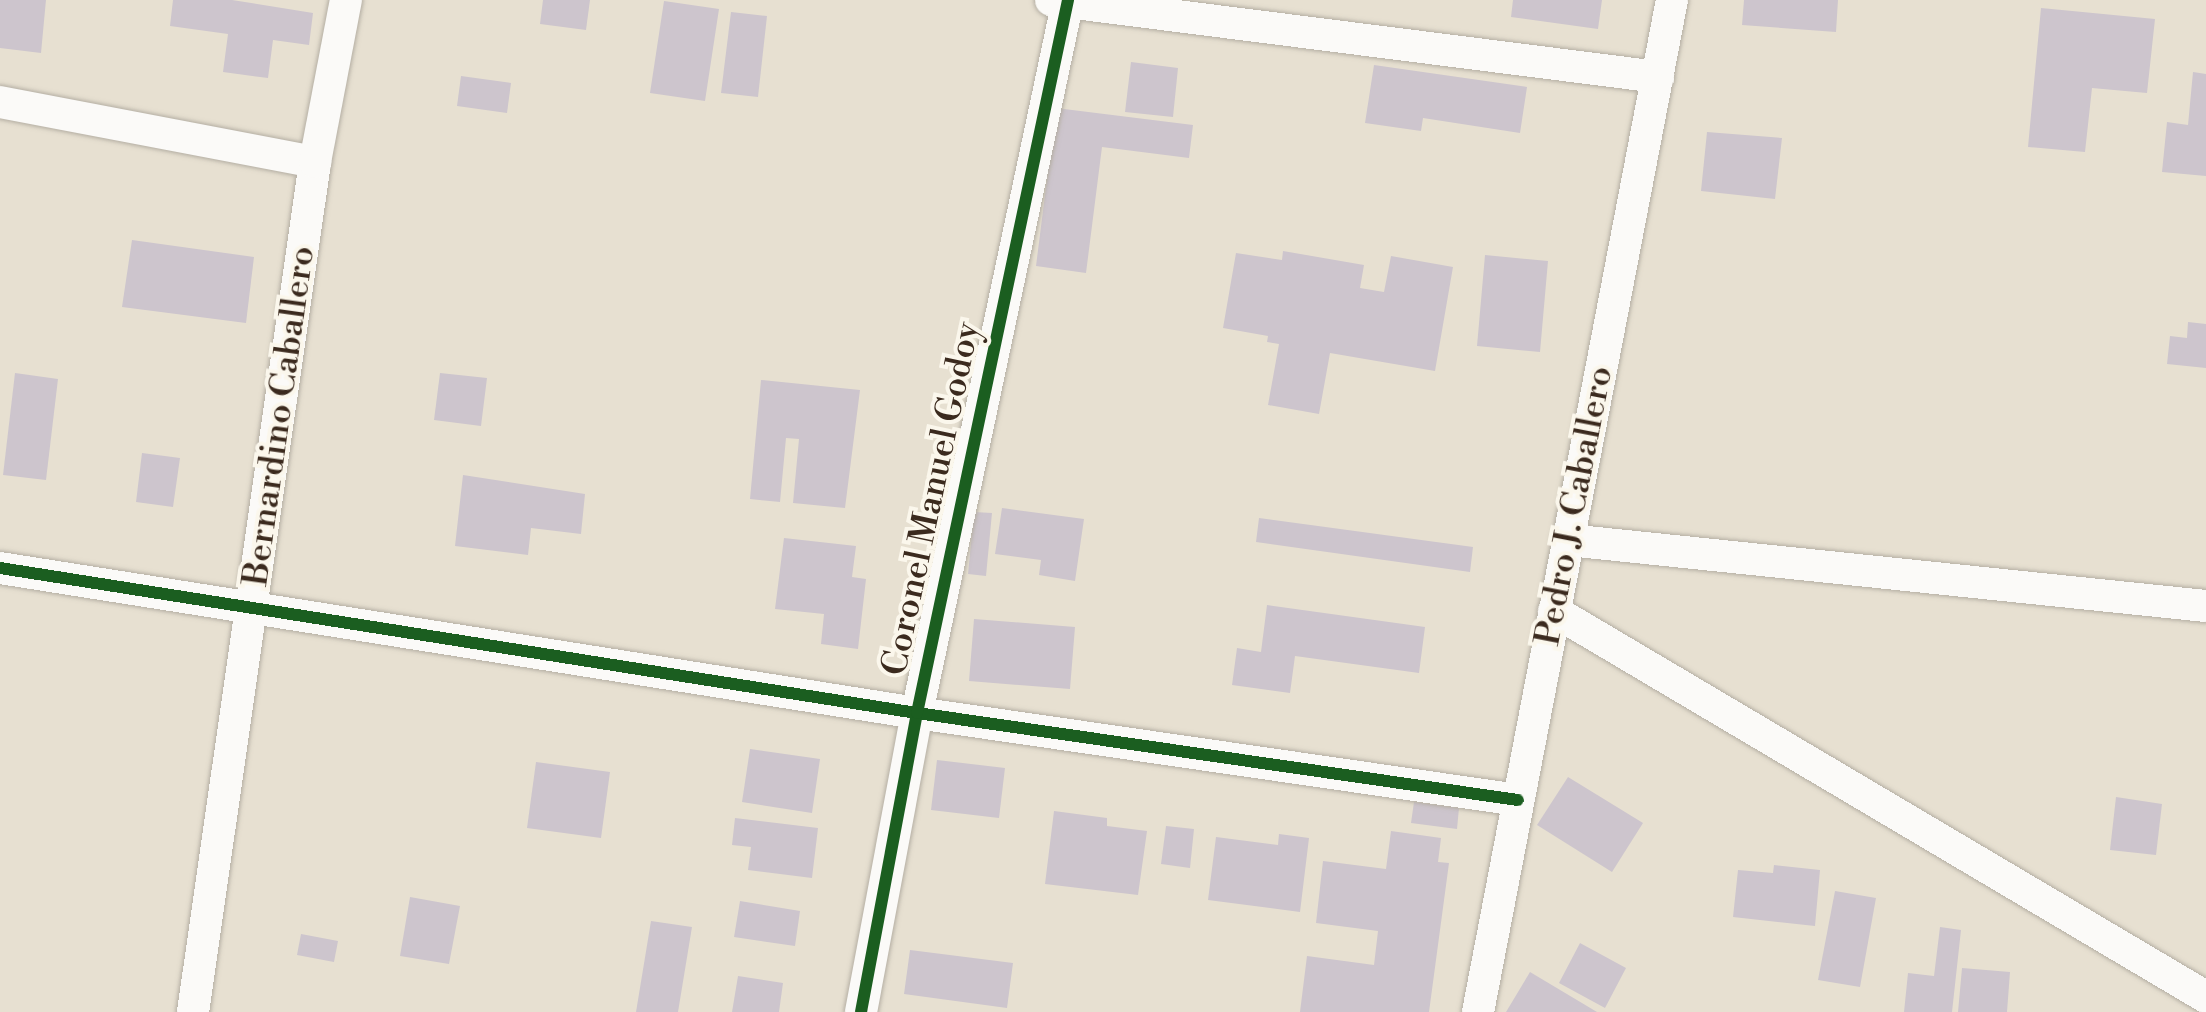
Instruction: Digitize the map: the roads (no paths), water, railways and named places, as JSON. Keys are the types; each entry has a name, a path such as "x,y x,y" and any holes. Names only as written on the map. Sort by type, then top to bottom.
{"street":[{"name":"Bernardino Caballero","path":"193,1012 315,162 346,0"},
{"name":"Pedro J. Caballero","path":"1478,1012 1672,0"},
{"path":"1063,1 1658,77"},
{"name":"Coronel Manuel Godoy","path":"861,1012 917,713 1063,1"},
{"path":"0,102 315,162"},
{"path":"1568,540 2206,606"},
{"path":"0,568 917,713 1518,800"},
{"path":"1554,611 2206,997"}]}
